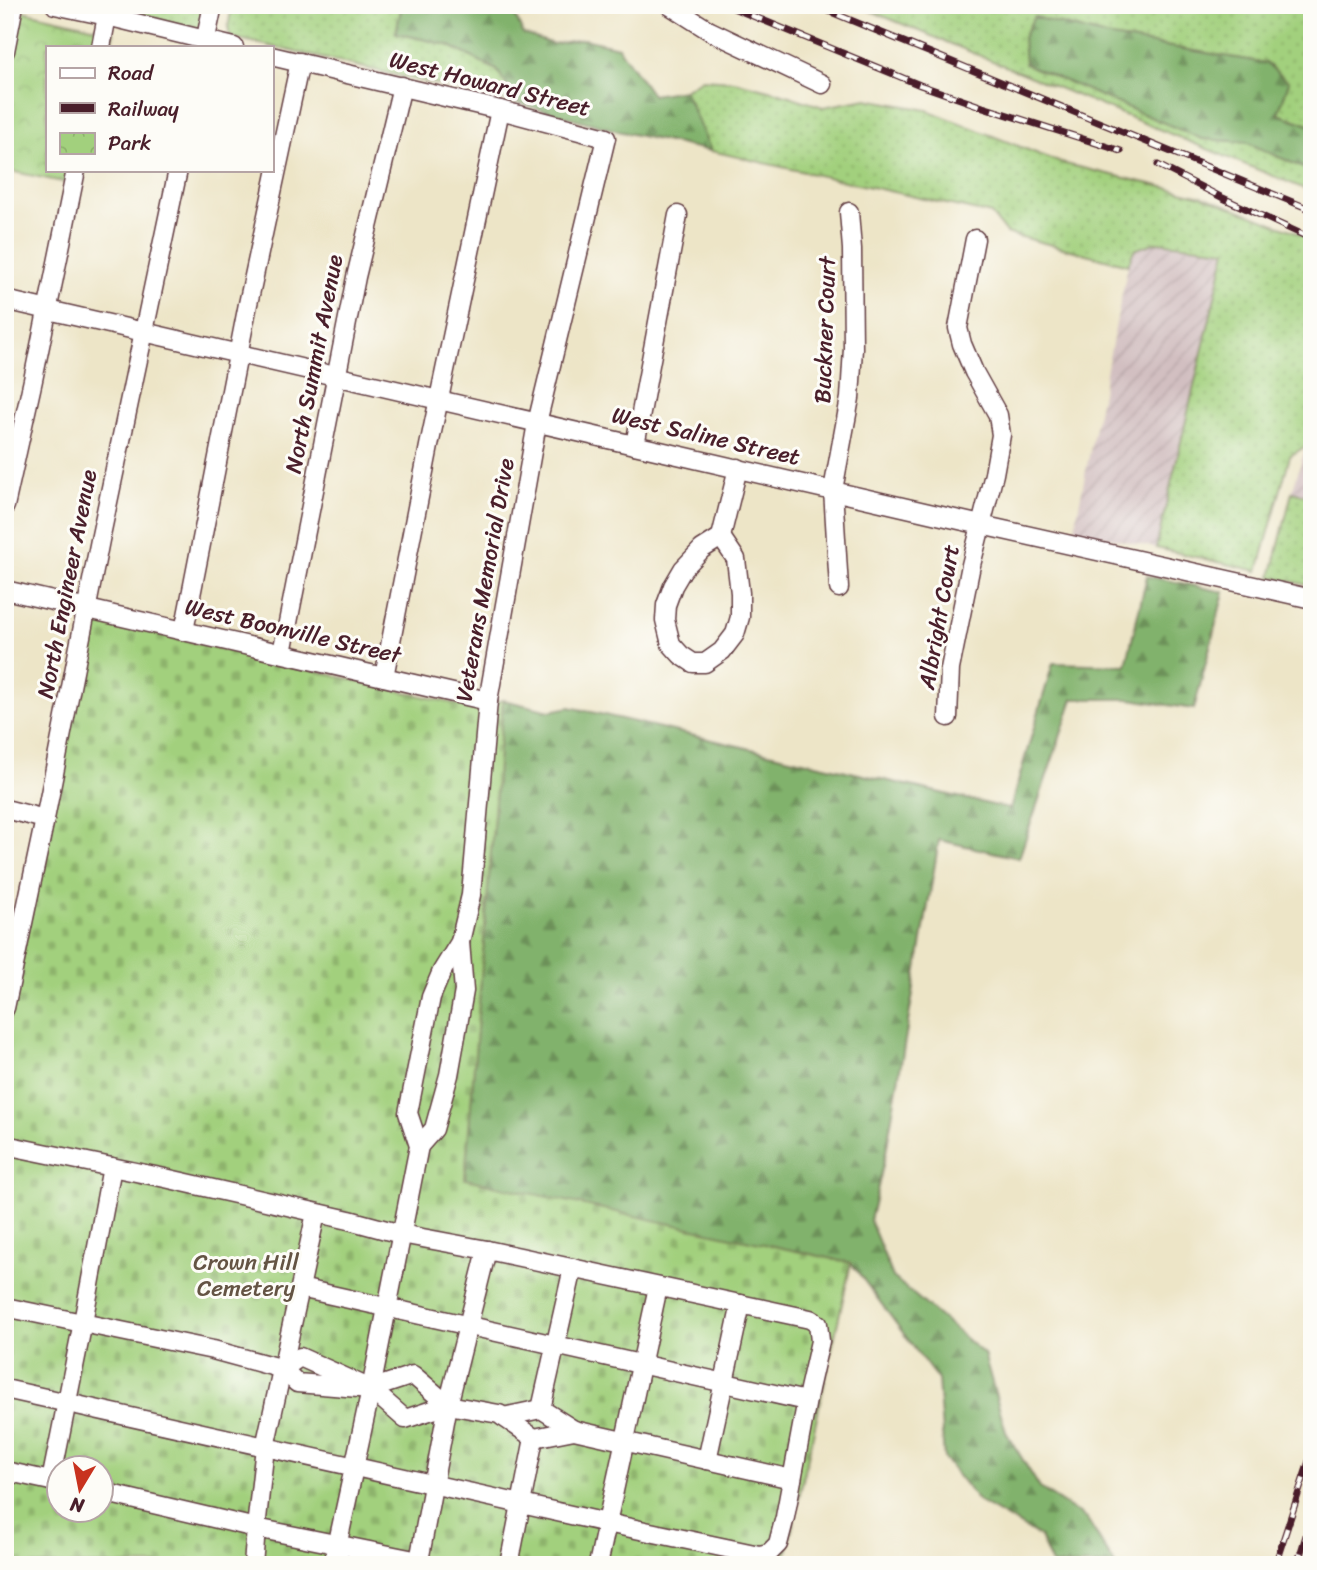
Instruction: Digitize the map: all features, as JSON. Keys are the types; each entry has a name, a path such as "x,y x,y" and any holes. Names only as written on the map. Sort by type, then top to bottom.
{"street":[{"path":"5,51 15,5"},
{"path":"55,5 107,16 204,44 224,46"},
{"path":"204,44 213,5"},
{"path":"669,5 710,31 822,84"},
{"path":"101,46 107,16"},
{"name":"West Howard Street","path":"273,56 606,138 584,230"},
{"path":"184,631 238,355 300,62"},
{"name":"North Summit Avenue","path":"282,653 356,277 402,86"},
{"path":"384,677 438,401 500,110"},
{"path":"5,506 76,172"},
{"name":"North Engineer Avenue","path":"5,1008 178,172"},
{"name":"Buckner Court","path":"839,588 833,490 850,398 853,348 849,212"},
{"path":"635,445 678,215"},
{"name":"Veterans Memorial Drive","path":"333,1565 419,1146 433,1129 449,1075 464,991 460,942 471,895 488,701 537,423 584,230"},
{"name":"Albright Court","path":"948,717 950,668 1001,435 998,415 974,372 958,328 975,239"},
{"name":"West Saline Street","path":"5,300 1312,599"},
{"path":"721,537 736,559 740,618 735,634 722,651 705,663 693,663 671,644 665,620 667,605 673,586 683,569 702,548 721,537 738,468"},
{"name":"West Boonville Street","path":"5,590 488,701"},
{"path":"5,809 45,820"},
{"path":"5,918 23,922"},
{"name":"Veterans Memorial Drive","path":"419,1146 408,1113 431,997 442,971 460,942"},
{"path":"5,1145 401,1234 810,1319 818,1324 820,1341 778,1544 769,1553 759,1555 5,1389"},
{"path":"59,1454 112,1167"},
{"path":"253,1565 265,1447 316,1213"},
{"path":"116,1495 424,1563 433,1485 448,1405 487,1250"},
{"path":"541,1409 573,1268"},
{"path":"598,1565 658,1287"},
{"path":"300,1288 806,1401"},
{"path":"707,1460 741,1304"},
{"path":"5,1307 213,1350 283,1369 297,1383 371,1389 413,1375 448,1405"},
{"path":"371,1389 405,1419 448,1405 499,1414 534,1438 574,1430"},
{"path":"503,1417 541,1409 574,1430 792,1479"},
{"path":"509,1565 534,1438"},
{"path":"5,1471 46,1480"}],"shaded area":[{"path":"1157,242 1226,250 1156,548 1074,530 1128,265 1134,250"},
{"path":"1312,426 1312,497 1292,492"}],"green space":[{"path":"93,5 204,5 199,29"},
{"path":"232,5 402,5 396,33 448,45 497,70 518,103 230,37 228,28"},
{"path":"402,5 511,5 523,34 553,44 584,39 618,47 652,95 684,90 711,151 622,132 518,103 497,70 448,45 396,33"},
{"path":"856,5 1157,5 1183,11 1185,5 1312,5 1312,126 1278,114 1106,36 1035,17 1202,139 1246,142 1312,172 1312,192"},
{"path":"5,7 114,32 111,46 46,46 46,172 85,172 82,186 5,170"},
{"path":"1034,17 1106,36 1266,63 1289,82 1278,114 1312,126 1312,172 1246,142 1202,139 1025,64 1023,38"},
{"path":"702,79 734,81 823,107 867,99 927,110 1061,163 1202,196 1312,238 1312,426 1306,446 1290,456 1258,571 1156,548 1226,250 1157,242 1134,250 1128,265 1006,233 991,214 711,151 684,90"},
{"path":"1292,492 1312,497 1312,586 1271,577"},
{"path":"1147,576 1224,592 1194,709 1130,699 1073,699 1019,858 939,840 886,1152 870,1221 893,1277 984,1354 1006,1432 1040,1488 1087,1519 1115,1565 1052,1565 1040,1537 978,1501 944,1458 938,1380 851,1263 465,1180 503,700 550,711 570,707 1010,809 1053,663 1126,665"},
{"name":"Crown Hill Cemetery","path":"98,620 473,708 503,700 465,1179 851,1263 784,1565 5,1565 5,1039 89,628"}],"railway":[{"path":"726,5 920,85 1121,151"},
{"path":"814,5 1312,210"},
{"path":"1158,165 1312,239"},
{"path":"1275,1565 1312,1452"},
{"path":"1297,1565 1312,1516"}]}
